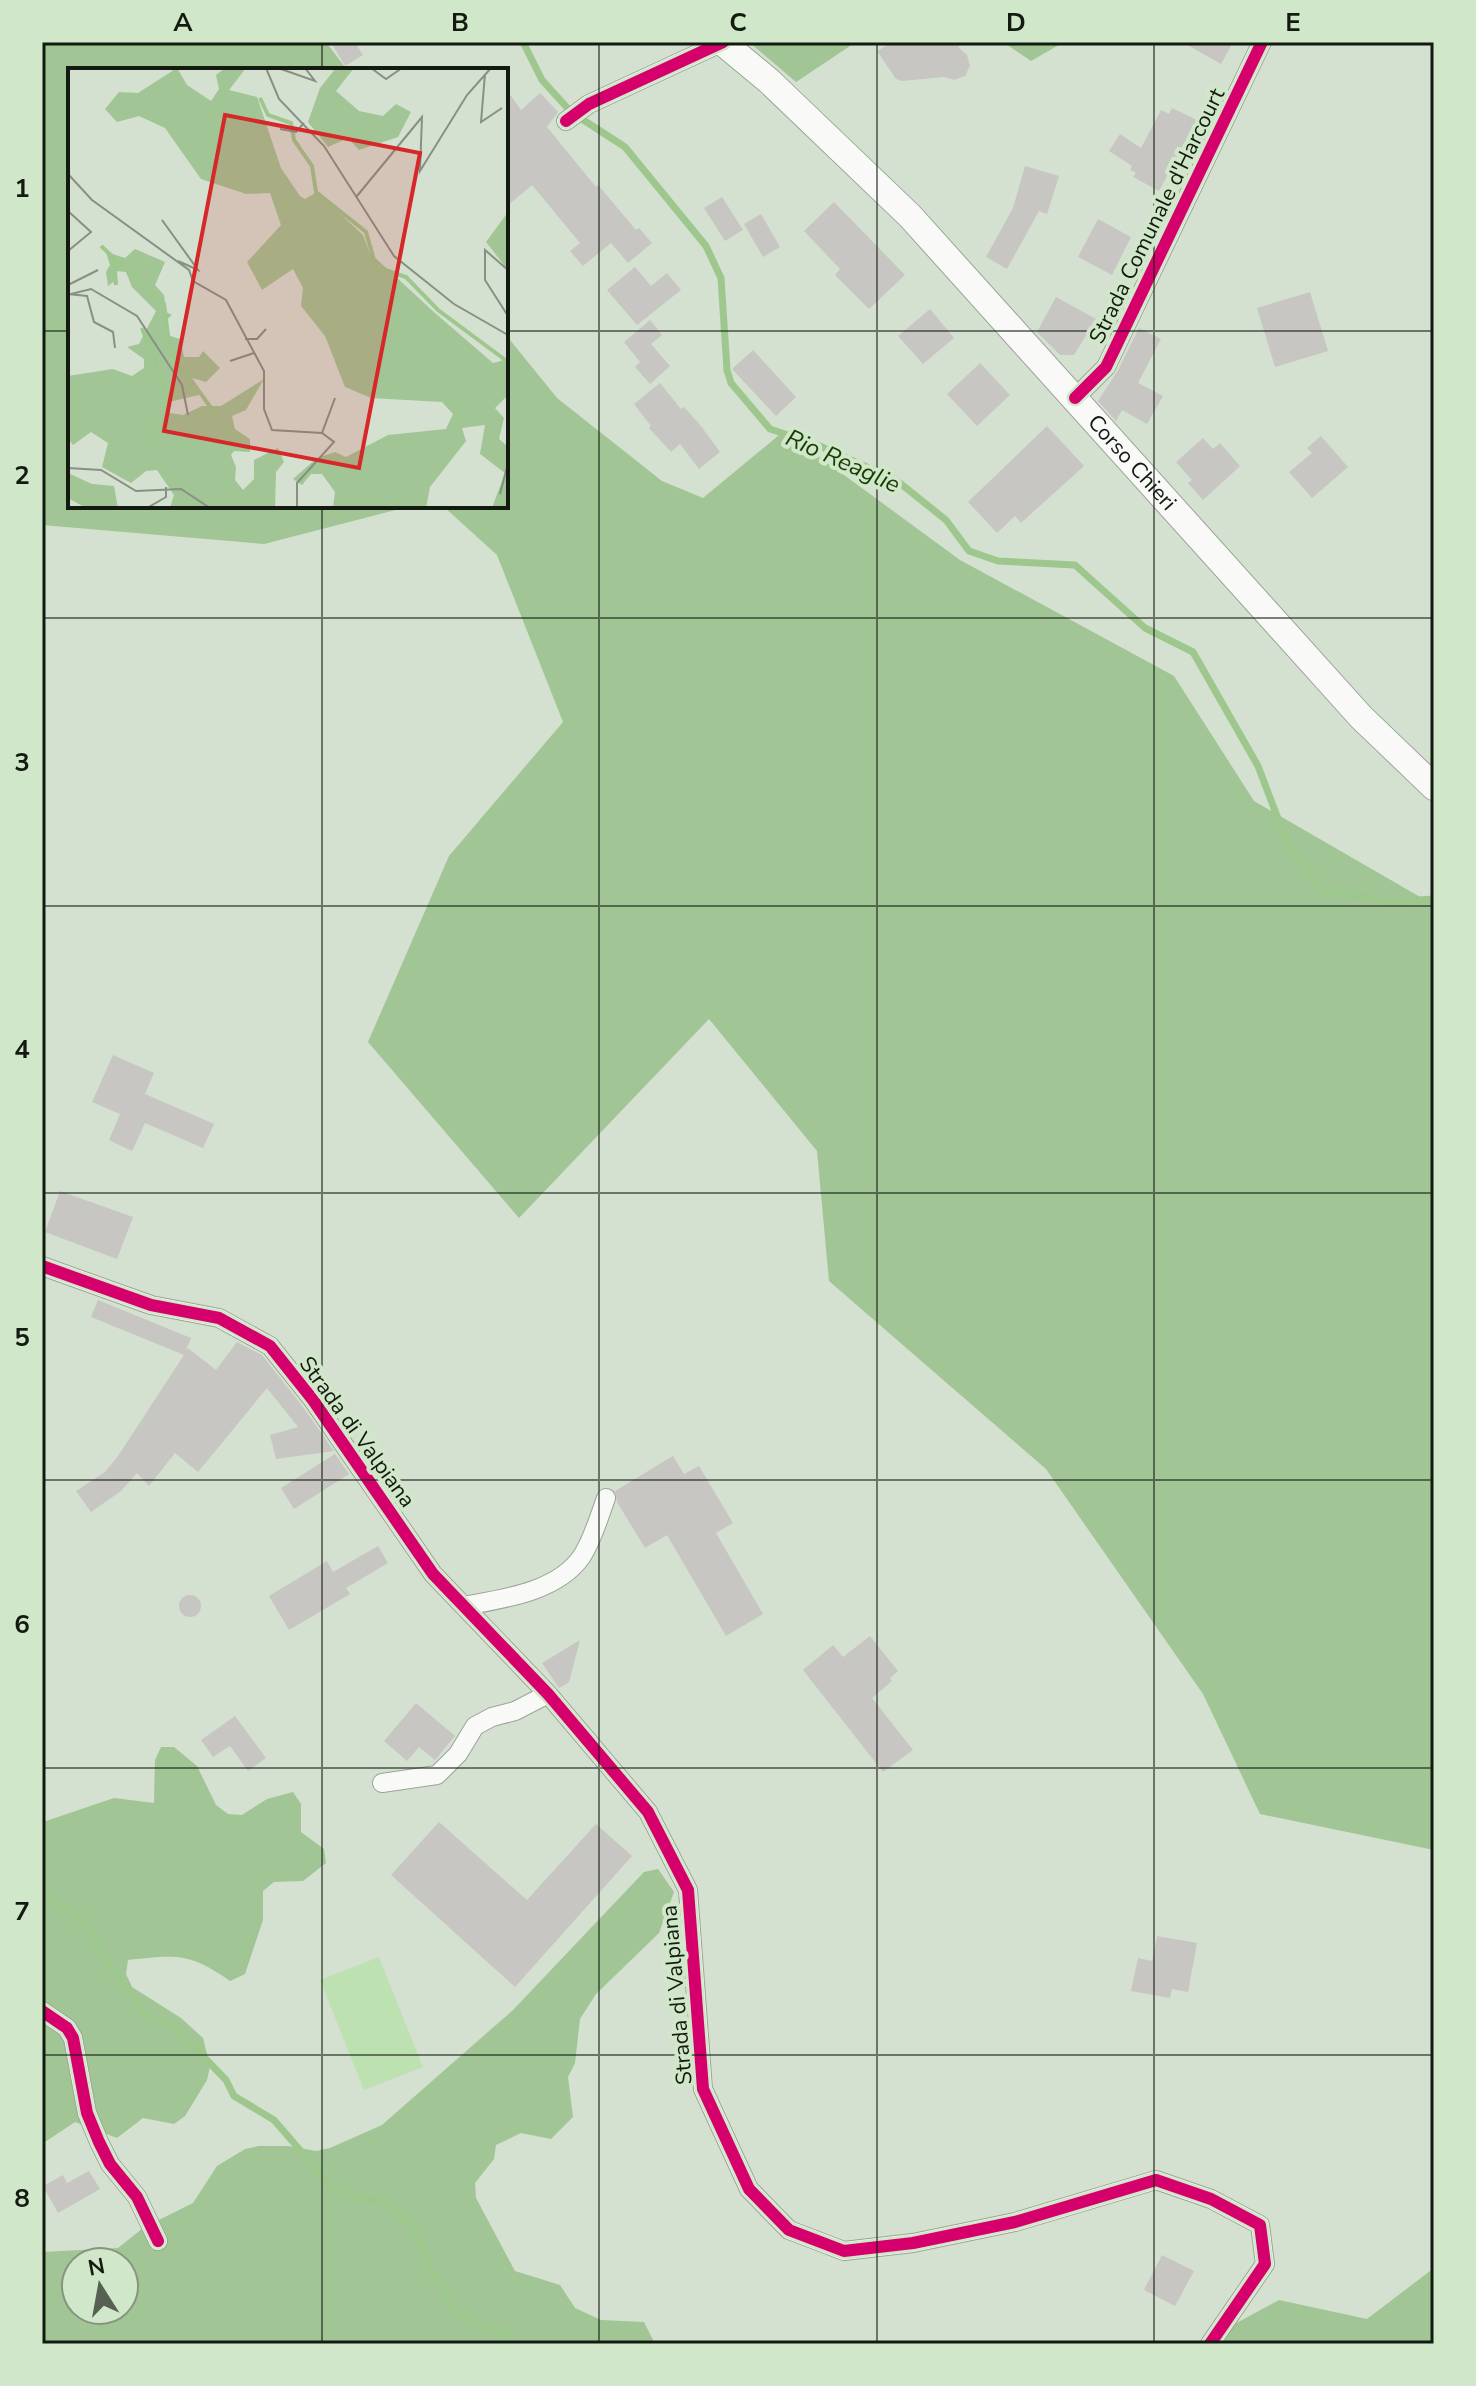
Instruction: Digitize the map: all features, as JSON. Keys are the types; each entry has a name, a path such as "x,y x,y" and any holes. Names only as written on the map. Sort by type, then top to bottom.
{"main road":[{"name":"Corso Chieri","path":"723,42 769,81 910,216 1361,717 1434,787"}],"street":[{"name":"Corso Chieri","path":"566,121 589,104 723,42"},
{"name":"Strada Comunale d'Harcourt","path":"1075,398 1106,367 1262,42"},
{"name":"Strada di Valpiana","path":"42,1266 151,1305 219,1318 270,1346 313,1400 433,1574 548,1694 648,1812 688,1890 703,2089 749,2189 789,2230 844,2251 913,2243 1015,2222 1156,2180 1211,2199 1260,2225 1265,2264 1210,2344"},
{"path":"464,1606 515,1597 551,1584 581,1558 606,1498"},
{"path":"382,1783 437,1775 458,1754 475,1726 548,1694"},
{"path":"42,2011 67,2028 73,2038 87,2113 110,2164 137,2197 158,2241"}],"green space":[{"path":"42,42 326,42 346,68 68,68 68,508 403,508 264,544 42,525"},
{"path":"749,42 856,42 796,82"},
{"path":"1003,42 1064,42 1031,61"},
{"path":"508,337 557,398 662,481 703,498 784,431 960,560 1174,676 1254,801 1434,905 1434,1850 1260,1814 1203,1694 1046,1469 829,1281 817,1151 709,1019 519,1218 368,1042 449,856 563,722 497,555 445,508 508,508"},
{"path":"161,1747 174,1747 197,1766 216,1805 228,1814 242,1815 267,1799 293,1792 301,1804 301,1832 324,1849 326,1863 303,1881 274,1882 263,1891 263,1920 245,1974 230,1981 192,1960 158,1957 128,1960 126,1974 132,1987 181,2018 203,2038 210,2066 207,2080 185,2116 174,2124 143,2118 117,2138 75,2122 42,2144 42,1819 46,1821 114,1798 154,1803 155,1760"},
{"path":"658,1869 674,1892 659,1933 596,1994 580,2019 575,2063 568,2077 573,2117 551,2139 521,2133 496,2145 494,2159 475,2183 476,2198 515,2271 560,2285 575,2308 601,2320 644,2322 655,2344 42,2344 42,2252 60,2251 60,2326 140,2326 140,2246 120,2246 143,2228 193,2203 217,2166 245,2149 288,2146 316,2151 382,2125 513,2010 644,1872"},
{"path":"379,1957 423,2067 364,2090 320,1980"},
{"path":"1434,2268 1434,2344 1198,2344 1279,2300 1367,2319"}],"building":[{"path":"331,42 355,42 363,55 345,66"},
{"path":"893,42 959,42 959,48 967,55 970,66 965,76 954,80 944,77 902,81 896,79 877,51"},
{"path":"1182,42 1233,42 1221,64"},
{"path":"508,92 521,110 540,93 558,112 547,127 596,187 598,185 636,230 639,228 652,243 628,263 611,243 583,266 570,251 580,243 532,185 508,205"},
{"path":"1172,108 1197,120 1159,191 1133,177 1136,173 1130,170 1132,166 1109,151 1120,134 1141,148 1161,110 1169,114"},
{"path":"1025,166 1059,176 1047,214 1039,211 1007,269 986,257 1013,208"},
{"path":"722,197 743,230 725,241 704,208"},
{"path":"834,202 905,275 869,309 835,275 840,269 804,231"},
{"path":"761,214 780,247 763,257 744,224"},
{"path":"1098,219 1131,237 1112,275 1078,257"},
{"path":"635,267 651,286 667,273 681,290 637,325 607,290"},
{"path":"1310,292 1328,351 1275,367 1257,308"},
{"path":"1056,297 1096,319 1074,355 1060,355 1037,332"},
{"path":"930,309 954,338 923,364 898,336"},
{"path":"650,320 662,335 651,344 670,366 650,384 635,367 640,362 624,342"},
{"path":"1139,328 1161,339 1138,383 1163,396 1147,424 1122,410 1116,421 1098,401"},
{"path":"753,350 796,397 776,416 732,369"},
{"path":"980,363 1010,395 977,426 947,394"},
{"path":"660,383 681,409 684,407 701,426 720,452 699,469 680,444 671,452 649,428 651,426 634,404"},
{"path":"1047,426 1084,466 1021,523 1015,516 997,533 968,502"},
{"path":"1321,436 1348,467 1312,498 1289,472 1312,453 1307,448"},
{"path":"1203,438 1213,449 1220,443 1240,466 1203,500 1188,483 1192,480 1176,462"},
{"path":"113,1055 154,1073 145,1094 214,1124 203,1148 145,1123 132,1151 109,1140 120,1114 92,1102"},
{"path":"60,1191 133,1217 117,1259 45,1232"},
{"path":"98,1300 191,1338 186,1350 188,1348 216,1370 237,1342 262,1355 334,1451 276,1459 270,1435 298,1427 267,1388 198,1472 175,1453 149,1486 137,1473 121,1491 91,1512 76,1491 105,1472 118,1456 184,1355 91,1317"},
{"path":"335,1454 349,1474 294,1509 281,1488"},
{"path":"673,1456 684,1474 699,1466 733,1523 716,1533 763,1614 726,1636 667,1535 645,1548 617,1502 615,1491"},
{"path":"378,1546 388,1563 346,1588 350,1594 289,1630 269,1596 327,1561 333,1572"},
{"path":"186,1595 194,1595 201,1606 194,1617 186,1617 179,1610 179,1602"},
{"path":"870,1636 898,1671 890,1678 892,1681 872,1698 913,1750 883,1772 803,1670 833,1645 843,1657"},
{"path":"580,1640 569,1682 559,1688 542,1663"},
{"path":"416,1703 455,1736 435,1760 419,1747 407,1761 384,1741"},
{"path":"235,1716 266,1758 248,1771 230,1746 213,1757 201,1740"},
{"path":"439,1822 527,1900 596,1824 632,1856 515,1987 391,1875"},
{"path":"1157,1936 1197,1943 1188,1992 1172,1989 1170,1998 1131,1991 1138,1958 1152,1961"},
{"path":"89,2171 100,2189 58,2213 43,2186 63,2175 67,2183"},
{"path":"1162,2255 1194,2271 1175,2306 1144,2290"}],"waterway":[{"name":"Rio Reaglie","path":"523,42 542,80 571,112 625,147 706,246 721,278 727,370 731,383 770,429 815,444 896,480 946,520 969,551 998,561 1075,565 1145,628 1193,652 1258,766 1288,845 1320,888 1389,902 1434,899"},
{"path":"42,1893 87,1925 110,1967 144,2013 176,2028 226,2080 234,2096 274,2120 331,2186 352,2196 383,2202 400,2213 412,2226 426,2257 427,2269 460,2313 482,2326 510,2335"}],"cycle path":[{"path":"566,121 589,104 723,42"},
{"path":"1075,398 1106,367 1262,42"},
{"path":"42,1266 151,1305 219,1318 270,1346 313,1400 433,1574 548,1694 648,1812 688,1890 703,2089 749,2189 789,2230 844,2251 913,2243 1015,2222 1156,2180 1211,2199 1260,2225 1265,2264 1210,2344"},
{"path":"42,2011 67,2028 73,2038 87,2113 99,2142 110,2164 137,2197 158,2241"}]}
